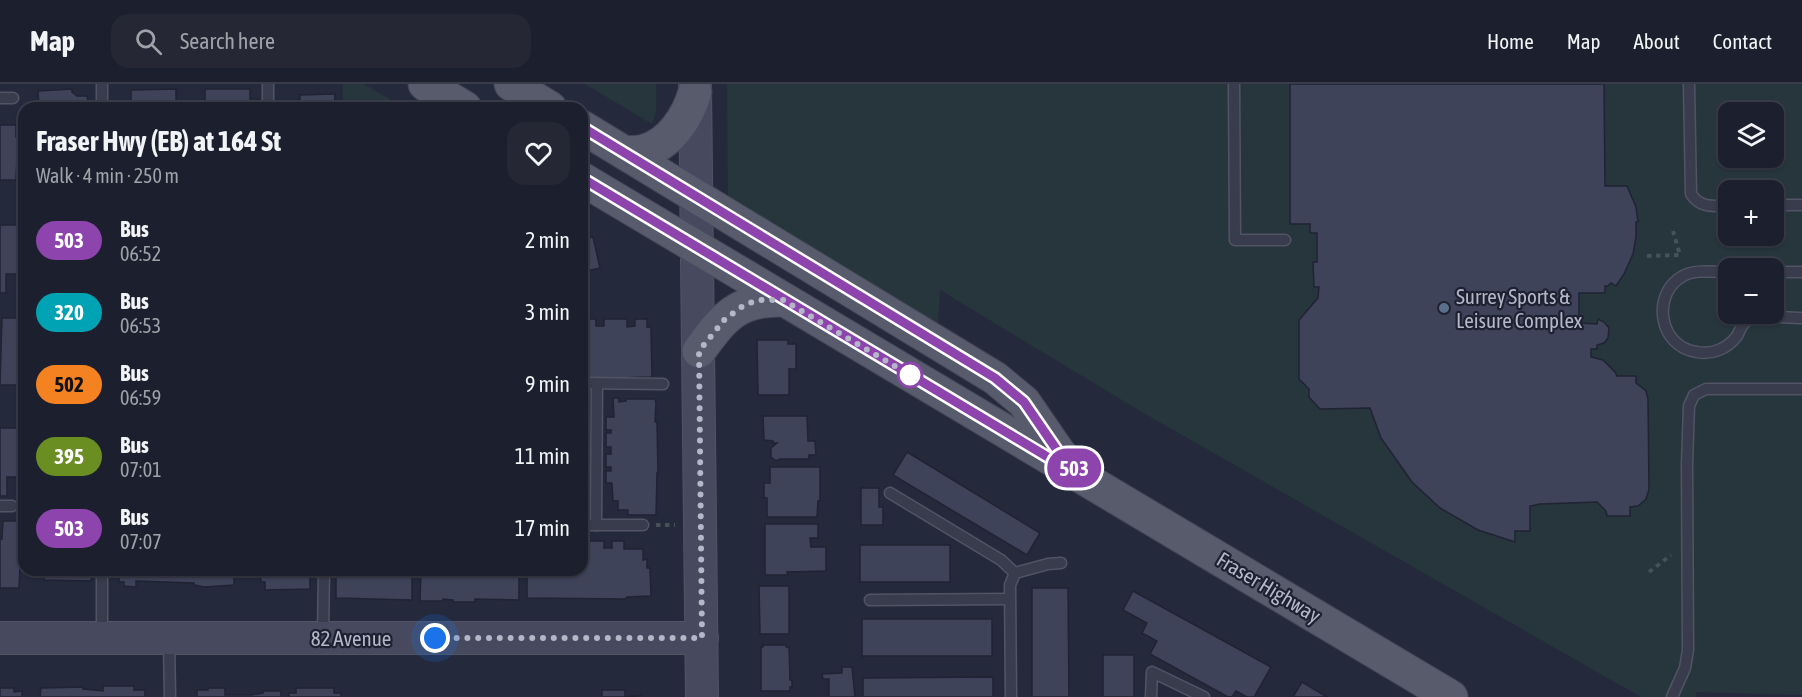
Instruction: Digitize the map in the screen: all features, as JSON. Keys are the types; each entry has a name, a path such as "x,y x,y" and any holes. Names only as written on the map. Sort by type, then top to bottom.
{"main road":[{"path":"425,84 455,102"},
{"path":"511,84 540,102"},
{"path":"625,153 645,151 670,135 683,123 691,108 695,88"},
{"name":"Fraser Highway","path":"588,131 995,378 1024,402 1059,453 1086,480"},
{"name":"Fraser Highway","path":"588,182 1451,697"},
{"path":"699,351 725,319 743,306 757,300 783,300"}],"street":[{"path":"695,88 702,697"},
{"name":"82 Avenue","path":"0,638 702,638"}],"lane":[{"path":"102,84 102,102"},
{"path":"268,84 268,102"},
{"path":"1234,84 1235,240 1285,240"},
{"path":"1689,84 1691,194 1702,205 1718,206"},
{"path":"0,98 12,98"},
{"path":"1784,206 1802,205"},
{"path":"1718,272 1684,275 1674,282 1664,302 1663,315 1666,330 1674,343 1687,350 1700,353 1716,352 1729,345 1745,324"},
{"path":"1784,272 1802,272"},
{"path":"1784,318 1802,318"},
{"path":"588,383 663,384"},
{"path":"597,383 597,525"},
{"path":"1672,697 1685,668 1688,650 1689,406 1694,395 1706,389 1802,389"},
{"path":"890,493 1001,560 1015,573"},
{"path":"588,525 643,525"},
{"path":"1015,573 1060,563"},
{"path":"1011,697 1009,599 1010,585 1015,573"},
{"path":"102,576 102,638"},
{"path":"323,638 324,576"},
{"path":"870,600 1009,599"},
{"path":"169,638 170,697"},
{"path":"1152,697 1152,672 1204,697"}],"path":[{"path":"1647,256 1680,255 1673,231"},
{"path":"643,525 679,525"},
{"path":"1649,572 1671,555"}],"shaded area":[{"path":"343,84 364,84 394,102 343,102"},
{"path":"585,84 656,84 656,112 652,124"},
{"path":"727,84 1802,84 1802,695 1696,692 1696,697 1641,697 1140,411 940,290 938,324 728,196"}],"building":[{"name":"Surrey Sports & Leisure Complex","path":"1290,84 1604,84 1605,186 1627,186 1636,207 1638,222 1636,222 1633,254 1616,286 1611,283 1605,286 1605,293 1579,293 1579,323 1597,324 1598,319 1604,322 1609,328 1608,338 1604,343 1597,345 1597,349 1591,349 1591,357 1603,360 1617,376 1636,376 1636,383 1646,391 1649,489 1646,499 1638,506 1630,507 1630,516 1607,516 1606,511 1597,502 1540,504 1530,506 1530,531 1515,531 1515,542 1478,530 1440,508 1412,482 1381,438 1370,408 1320,409 1309,397 1309,389 1299,379 1299,320 1318,298 1319,287 1314,287 1313,262 1317,262 1317,233 1310,233 1310,224 1290,224"},
{"path":"72,89 77,96 87,96 88,102 39,102 38,91"},
{"path":"176,89 176,102 125,102 131,101 131,90"},
{"path":"205,89 250,89 250,99 258,99 258,102 205,102"},
{"path":"335,94 334,102 295,102 300,99 300,95"},
{"path":"0,125 16,125 16,137 18,137 16,180 0,180"},
{"path":"0,225 17,225 18,274 6,274 6,293 0,293"},
{"path":"593,237 600,268 588,271 588,238"},
{"path":"2,318 17,318 18,385 0,385"},
{"path":"588,319 596,319 596,326 604,326 604,319 627,319 627,327 635,326 635,319 647,319 647,327 651,327 652,377 588,379"},
{"path":"757,340 788,340 788,344 796,344 796,369 789,369 789,395 758,395"},
{"path":"613,398 619,398 619,402 626,401 626,399 655,399 658,473 656,515 628,515 628,510 618,510 618,501 613,501 612,483 606,483 606,471 611,471 611,467 606,467 606,454 611,454 611,447 606,447 606,433 611,433 611,430 606,430 606,417 614,417"},
{"path":"763,416 807,416 808,441 815,441 816,455 809,455 809,459 776,461 771,457 771,448 777,443 764,440"},
{"path":"0,428 18,428 18,477 7,477 7,496 0,496"},
{"path":"907,452 1040,533 1027,555 893,475"},
{"path":"770,467 820,467 820,501 818,501 817,517 767,517 764,483 770,483"},
{"path":"861,488 879,488 879,507 883,507 883,525 861,525"},
{"path":"3,521 18,521 19,588 0,588 0,539 2,539"},
{"path":"765,524 818,524 818,538 810,538 811,547 826,547 826,571 765,575"},
{"path":"588,541 604,541 604,548 612,548 612,541 624,541 624,549 643,549 643,560 647,559 647,568 650,568 651,596 625,599 527,598 527,576 588,576"},
{"path":"860,545 950,545 950,582 860,582"},
{"path":"44,576 91,576 91,581 44,580"},
{"path":"119,576 234,576 234,585 204,587 194,585 194,583 136,581 136,587 124,586 124,582 119,582"},
{"path":"260,576 310,576 310,589 265,590 265,582 261,582"},
{"path":"336,576 412,576 412,600 336,598"},
{"path":"421,576 519,576 519,600 420,601"},
{"path":"759,586 789,586 789,634 760,634"},
{"path":"1032,588 1068,588 1069,697 1032,697"},
{"path":"1133,591 1271,667 1254,697 1247,697 1236,691 1232,697 1228,697 1150,654 1157,641 1142,633 1147,623 1123,610"},
{"path":"862,619 992,619 992,656 862,656"},
{"path":"763,645 789,647 790,680 792,680 790,691 761,691 761,647"},
{"path":"1103,655 1134,655 1134,697 1103,697"},
{"path":"842,667 852,667 855,697 829,697 829,679 823,679 822,674 842,673"},
{"path":"993,677 993,697 863,697 863,678"},
{"path":"1302,682 1327,697 1293,697"},
{"path":"103,686 134,686 134,690 145,690 145,697 40,697 41,688 83,687 83,689 103,691"},
{"path":"0,688 14,688 14,692 22,691 22,697 0,697"},
{"path":"208,688 225,688 225,695 251,695 263,693 263,691 281,691 281,697 197,697 197,690 208,690"},
{"path":"296,688 334,688 334,693 341,693 341,697 289,697 289,693 296,693"},
{"path":"602,690 625,690 625,697 602,697"}],"bus line":[{"name":"503","path":"588,131 995,378 1024,402 1059,453 1086,480 588,182"}],"place":[{"name":"Surrey Sports & Leisure Complex","path":"1444,308"}],"route":[{"path":"435,638 702,638 699,351 730,314 750,302 765,299 783,300 910,375"}]}
